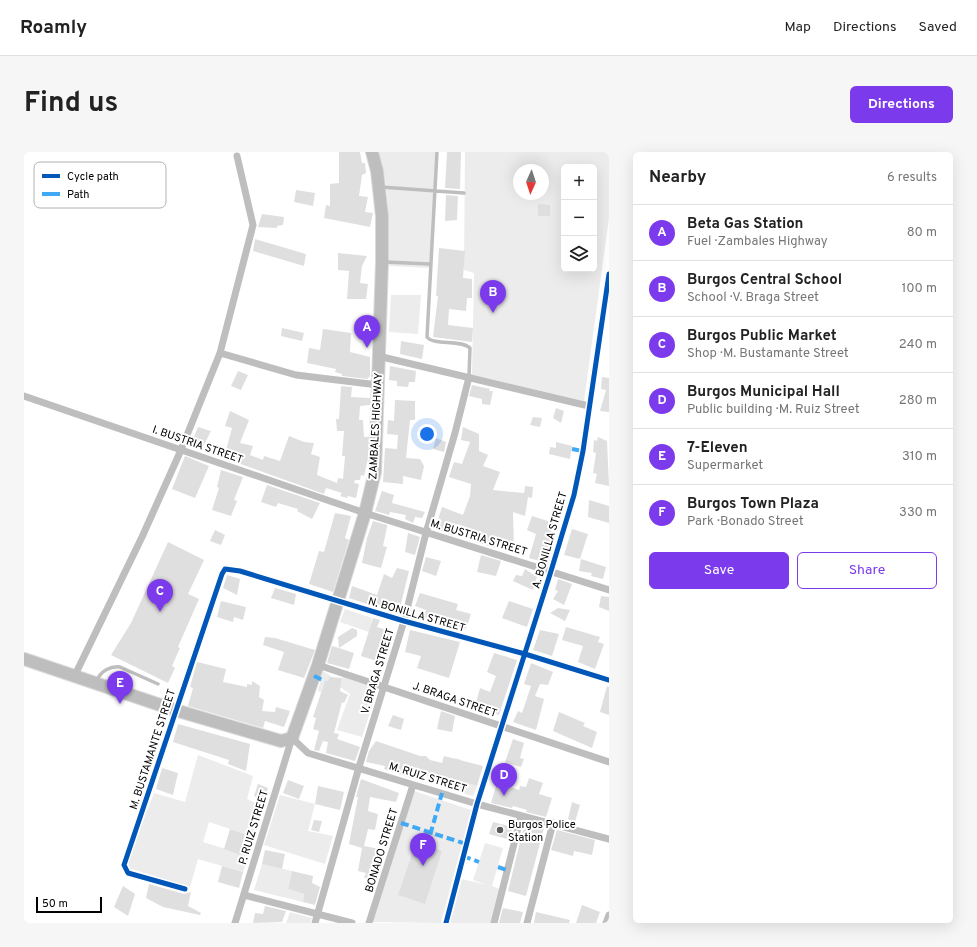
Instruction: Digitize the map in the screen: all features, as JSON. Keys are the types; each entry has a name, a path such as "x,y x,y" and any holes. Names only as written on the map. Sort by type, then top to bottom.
{"main road":[{"name":"ZAMBALES HIGHWAY","path":"292,738 318,665 365,513 374,472 382,262 382,216 379,187 372,152"},
{"path":"24,659 96,682 175,710 281,741 292,738"}],"street":[{"path":"75,675 142,537 181,450 220,353 253,225 237,156"},
{"name":"A. BONILLA STREET","path":"446,923 477,804 574,495 583,451 609,274"},
{"path":"220,353 296,375 378,385"},
{"path":"378,356 589,406"},
{"name":"V. BRAGA STREET","path":"315,923 359,767 404,621 426,533 455,433 468,377"},
{"name":"I. BUSTRIA STREET","path":"24,396 365,513"},
{"name":"M. BUSTRIA STREET","path":"365,513 609,590"},
{"name":"N. BONILLA STREET","path":"222,574 225,569 233,569 404,621 525,654 609,680"},
{"name":"M. BUSTAMANTE STREET","path":"184,889 128,873 124,865 222,574"},
{"name":"J. BRAGA STREET","path":"318,665 609,762"},
{"name":"M. RUIZ STREET","path":"292,738 308,753 359,767 477,804 609,838"},
{"name":"P. RUIZ STREET","path":"235,923 292,738"},
{"name":"BONADO STREET","path":"370,923 413,784"},
{"path":"494,923 521,816"},
{"path":"527,923 553,823"},
{"path":"244,895 352,923"},
{"path":"606,923 609,915"}],"lane":[{"path":"437,152 429,264 427,336 431,340 462,344 470,348 468,377"},
{"path":"379,187 464,193"},
{"path":"382,262 429,264"},
{"path":"96,682 102,672 115,667 120,667 158,684"}],"shaded area":[{"path":"379,152 438,152 429,268 389,266 387,194 383,166"},
{"path":"465,152 609,152 609,218 584,401 472,375 474,273 464,270"},
{"path":"391,295 421,295 418,334 389,332"},
{"path":"345,609 372,618 369,632 340,622"},
{"path":"323,671 332,677 329,677 328,681 325,681 321,692 318,691"},
{"path":"344,673 379,685 362,737 337,730 350,694 340,687"},
{"path":"198,755 253,776 247,799 264,807 254,837 209,822 203,842 249,856 243,872 198,859 190,887 125,867 154,793 185,802"},
{"path":"455,758 462,760 457,780 477,786 473,796 448,789"},
{"path":"414,791 471,810 441,923 372,922"},
{"path":"280,795 315,804 308,831 333,836 325,864 264,845"},
{"path":"485,843 503,848 492,886 502,890 494,923 450,923 462,879 487,885 473,880"},
{"path":"262,864 292,871 288,889 304,894 303,902 254,890"},
{"path":"290,912 312,918 310,923 286,923"}],"building":[{"path":"339,152 360,152 362,163 365,163 366,173 362,175 359,196 368,197 365,212 373,213 370,227 324,218 326,205 330,206 330,184 339,183"},
{"path":"447,152 461,152 460,189 445,188"},
{"path":"296,190 315,193 313,206 294,202"},
{"path":"446,195 458,196 457,220 445,221"},
{"path":"538,204 550,205 550,216 538,216"},
{"path":"262,214 284,217 283,225 277,226 277,228 258,227"},
{"path":"255,239 306,254 304,266 253,251"},
{"path":"439,248 465,251 463,278 472,279 472,298 467,298 466,311 449,309 448,325 473,328 472,342 433,337 438,296 436,296"},
{"path":"338,253 367,256 362,266 360,283 368,284 366,299 347,299 349,271 338,270"},
{"path":"282,328 304,333 302,341 281,336"},
{"path":"323,329 351,333 350,352 370,357 370,376 367,379 342,376 342,374 335,372 336,369 307,363 309,348 320,350"},
{"path":"401,341 424,345 422,359 400,354"},
{"path":"390,366 416,371 415,382 409,382 408,387 397,386 397,381 389,380"},
{"path":"238,371 248,375 241,390 231,386"},
{"path":"602,377 609,378 609,412 600,411 606,390 601,389"},
{"path":"472,385 493,391 490,405 482,404 482,399 469,396"},
{"path":"341,386 352,387 351,397 370,398 370,405 360,406 359,420 363,420 364,437 369,437 368,459 364,476 361,475 360,480 355,480 354,483 359,484 356,498 340,496 342,493 326,488 324,494 224,458 232,428 225,426 230,411 249,420 240,443 253,446 250,455 263,460 264,456 280,461 289,436 304,442 314,443 311,454 320,457 317,475 337,483 338,478 343,479 345,456 342,456 344,431 337,431 336,419 339,419"},
{"path":"395,400 415,401 415,420 410,420 406,458 420,459 424,466 421,480 403,476 403,484 383,482 385,448 397,449 398,435 387,434 388,420 394,421"},
{"path":"556,408 564,411 561,423 553,418"},
{"path":"533,417 542,418 540,427 530,425"},
{"path":"198,427 211,431 202,449 191,444"},
{"path":"463,427 479,434 479,451 488,455 483,466 500,472 493,490 524,493 525,486 533,487 532,498 528,497 525,516 513,512 514,553 475,542 478,531 457,524 453,535 435,529 442,507 463,515 470,496 471,484 449,477 454,462 462,464 470,442 461,440"},
{"path":"598,437 607,441 609,486 595,483 597,474 593,473 596,453 593,452 594,440 597,441"},
{"path":"436,438 446,442 444,452 433,449"},
{"path":"556,442 572,446 570,459 549,454 550,447 556,448"},
{"path":"185,456 209,466 195,498 172,489"},
{"path":"221,470 243,477 234,500 237,501 231,516 212,510 219,488 217,487"},
{"path":"267,485 320,503 312,519 297,511 298,509 278,503 276,507 261,502"},
{"path":"382,491 394,495 392,503 425,512 422,518 415,517 413,523 405,519 406,515 390,512 389,515 375,511"},
{"path":"589,500 609,506 609,523 588,517"},
{"path":"335,513 351,516 345,538 349,540 333,592 309,584 319,551 324,552"},
{"path":"532,516 554,523 549,538 554,539 546,563 529,558 536,534 527,530"},
{"path":"373,521 387,525 383,546 387,547 381,568 362,563 367,538"},
{"path":"572,529 588,534 580,559 564,555"},
{"path":"215,530 225,535 221,545 210,541"},
{"path":"408,533 420,537 415,555 405,552"},
{"path":"168,542 204,560 188,594 199,599 178,647 180,648 172,666 175,668 168,683 111,655 131,623"},
{"path":"481,555 501,561 496,576 477,572"},
{"path":"426,557 441,561 436,576 422,571"},
{"path":"581,559 606,567 603,579 591,576 592,573 579,571"},
{"path":"397,568 409,571 399,612 374,603 373,606 349,598 352,586 377,595 384,574 392,578"},
{"path":"525,569 537,577 533,590 513,581 516,575 522,576"},
{"path":"227,575 240,579 237,595 223,588"},
{"path":"558,579 572,584 564,605 553,599 558,591 555,590"},
{"path":"275,588 296,594 294,605 271,598"},
{"path":"420,593 458,604 456,610 471,614 466,629 452,625 451,629 432,623 432,620 424,617 426,610 415,606"},
{"path":"601,596 609,597 609,611 599,607"},
{"path":"221,601 246,607 243,620 234,617 233,622 217,617"},
{"path":"509,601 533,609 527,627 502,618"},
{"path":"558,608 570,610 565,621 550,613"},
{"path":"373,618 380,620 377,627 390,631 385,648 383,647 380,662 361,656"},
{"path":"566,627 600,637 598,642 604,644 595,669 578,662 583,646 562,640"},
{"path":"352,628 357,630 357,636 339,648 338,637"},
{"path":"410,630 460,642 449,678 417,668 421,656 405,652"},
{"path":"540,630 559,634 552,656 533,650"},
{"path":"265,637 275,638 315,650 304,678 278,670 284,652 263,645"},
{"path":"332,646 354,653 349,669 327,663"},
{"path":"494,653 517,660 499,715 475,706 480,688 490,692 496,676 487,672"},
{"path":"197,662 226,669 223,682 247,687 247,684 252,685 252,681 260,686 259,697 264,700 262,711 275,712 276,707 290,711 284,727 265,721 263,728 188,706 193,688 190,687"},
{"path":"531,663 553,672 548,685 540,684 535,696 544,699 536,730 513,722 518,711 522,713 531,686 524,684"},
{"path":"329,677 342,678 340,691 348,695 344,703 342,702 334,733 339,734 337,739 360,747 355,761 326,753 328,742 323,741 319,751 314,750 319,731 313,729 316,718 313,717 325,681 328,681"},
{"path":"607,686 609,687 609,715 600,712"},
{"path":"441,711 455,716 452,732 437,729"},
{"path":"559,712 585,723 583,726 597,732 592,748 553,731"},
{"path":"393,715 404,719 401,730 388,726"},
{"path":"178,724 250,744 246,771 228,764 229,760 173,742"},
{"path":"513,739 524,743 520,758 524,759 521,767 505,762"},
{"path":"376,741 420,756 426,756 430,760 442,763 444,756 483,766 477,786 450,778 449,785 433,781 434,778 415,773 413,779 384,769 385,766 366,762 369,751"},
{"path":"162,768 178,773 173,795 156,789"},
{"path":"529,778 543,783 539,794 552,798 546,817 526,812 527,810 513,806 512,808 491,803 497,783 519,790 520,786 526,787"},
{"path":"361,779 399,793 396,802 370,797 368,811 378,814 375,830 368,829 364,846 385,850 377,881 364,878 366,873 358,871 362,848 349,844 358,797 356,797"},
{"path":"288,780 304,786 299,799 283,793"},
{"path":"258,784 268,788 264,800 254,796"},
{"path":"318,786 344,792 340,810 315,804"},
{"path":"572,802 580,805 575,822 568,819"},
{"path":"314,820 322,821 319,832 311,830"},
{"name":"Burgos Police Station","path":"493,822 513,827 511,835 508,835 507,839 489,834"},
{"path":"525,822 544,828 526,896 508,891"},
{"path":"430,828 436,832 435,837 427,841 425,834"},
{"path":"230,829 254,837 252,847 245,847 241,855 224,849"},
{"path":"557,830 595,840 592,855 574,851 573,856 551,850"},
{"path":"416,842 442,851 425,904 398,895"},
{"path":"265,850 285,854 282,869 262,864"},
{"path":"222,866 243,872 239,888 218,882"},
{"path":"292,871 313,876 312,883 320,887 315,905 303,902 304,894 288,889"},
{"path":"149,884 184,894 191,892 188,906 201,913 200,915 163,907 146,898"},
{"path":"123,886 135,894 128,916 114,907"},
{"path":"582,905 600,912 596,923 576,923"},
{"path":"265,906 286,911 282,922 253,923 255,913 263,914"},
{"path":"503,908 523,912 520,923 499,923"},
{"path":"536,912 570,920 569,923 534,923"}],"marked path":[{"path":"572,449 583,451"},
{"path":"314,676 325,681"},
{"path":"427,846 442,793"},
{"path":"401,823 466,844"},
{"path":"463,856 479,862"},
{"path":"498,867 507,870"}],"cycle path":[{"path":"446,923 477,804 574,495 583,451 609,274"},
{"path":"185,889 128,873 124,865 222,574 225,569 240,571 404,621 525,654 609,680"}],"place":[{"name":"Burgos Central School","path":"493,313"},
{"name":"Beta Gas Station","path":"367,348"},
{"name":"Burgos Public Market","path":"160,612"},
{"name":"7-Eleven","path":"120,704"},
{"name":"Burgos Municipal Hall","path":"504,796"},
{"name":"Burgos Police Station","path":"500,830"},
{"name":"Burgos Town Plaza","path":"423,866"}]}
